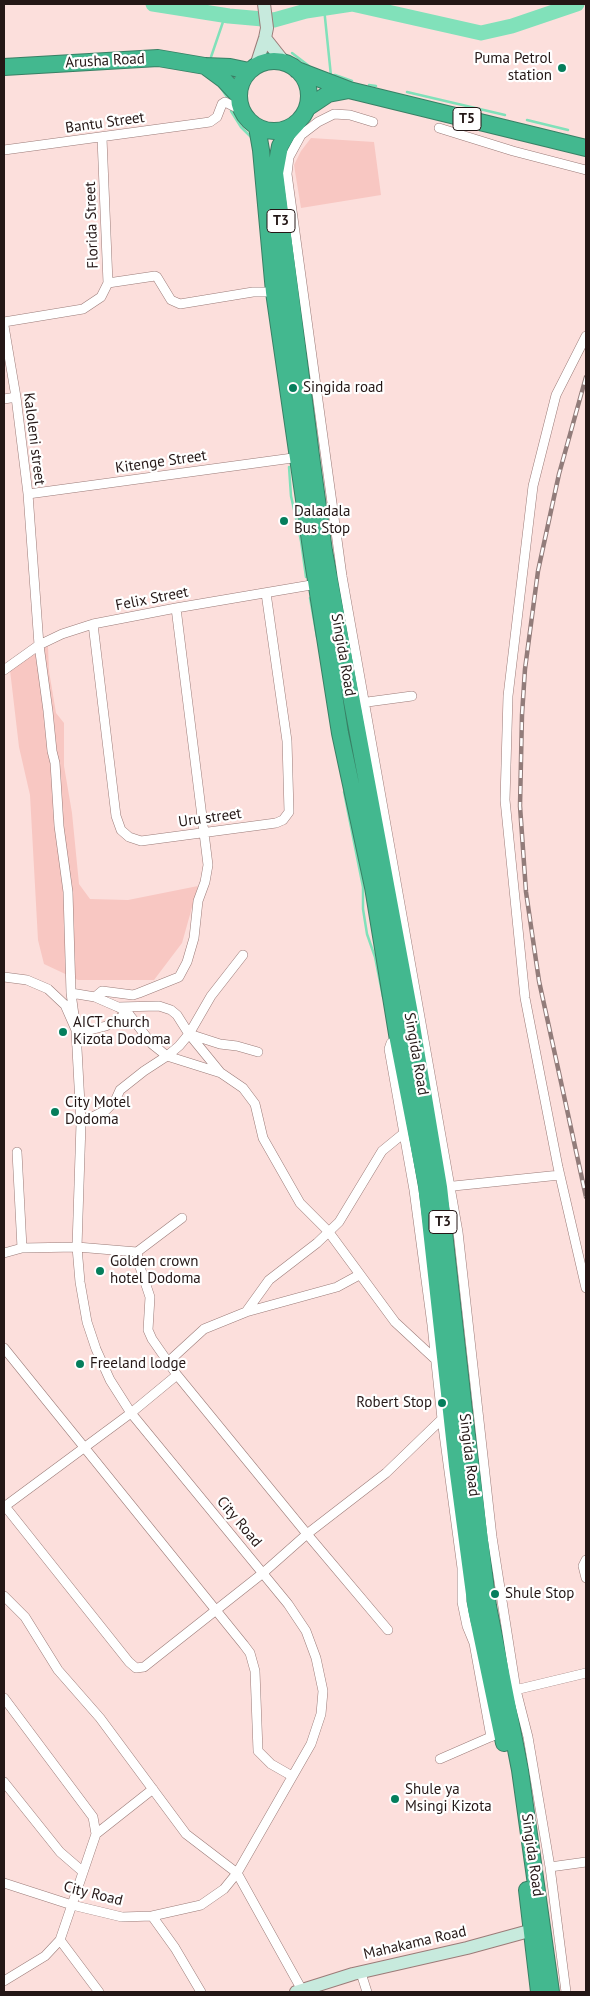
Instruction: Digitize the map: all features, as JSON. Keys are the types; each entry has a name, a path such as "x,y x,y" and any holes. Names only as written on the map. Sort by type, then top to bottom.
{"highway":[{"name":"Arusha Road","path":"4,67 158,58 205,66"},
{"name":"T5","path":"205,66 252,68 274,61 349,90 586,148"},
{"name":"T5","path":"205,66 224,80 251,123 257,127"},
{"path":"290,66 304,78 308,87 308,108"},
{"path":"240,103 243,78 252,68"},
{"name":"T5","path":"297,123 308,108 328,94 349,90"},
{"path":"257,127 274,132 283,131 297,123"},
{"name":"Singida Road","path":"297,123 287,134 280,146 275,173 317,584 340,733 373,887 398,1040 426,1184 476,1608 497,1735 536,1865"},
{"name":"Singida Road","path":"257,127 261,150 274,292 324,551 358,703 410,1014 444,1187 452,1414 488,1606 511,1691 520,1770 536,1865 539,1992"},
{"name":"Singida Road","path":"537,1929 551,1992"}],"street":[{"path":"252,68 266,33 264,6"},
{"path":"266,33 290,66"},
{"name":"Bantu Street","path":"4,150 210,122 217,117 222,104 225,102 240,103"},
{"path":"373,122 350,115 334,114 318,122 301,135 289,157 288,174 358,703 412,696"},
{"path":"439,128 513,151 586,170"},
{"name":"Florida Street","path":"4,324 82,309 101,297 108,283 102,138"},
{"path":"108,283 154,276 159,280 171,300 180,304 253,292 274,292"},
{"name":"Kaloleni street","path":"4,324 16,397 28,494 39,646 55,763 59,826 66,876 72,993 76,1030"},
{"path":"586,336 556,395 533,486 508,696 505,790 524,998 560,1175 586,1288"},
{"path":"4,399 16,397"},
{"name":"Kitenge Street","path":"28,494 305,457"},
{"name":"Felix Street","path":"4,670 39,646 62,634 93,624 317,584"},
{"name":"Uru street","path":"93,624 116,816 121,830 129,837 141,841 276,823 284,820 289,812 286,741 266,593"},
{"path":"95,997 102,991 139,994 179,978 187,962 194,938 198,901 208,865 176,608"},
{"path":"81,1122 106,1110 115,1101 120,1090 167,1056 189,1034 211,996 243,955"},
{"name":"City Road","path":"4,977 27,980 48,989 65,1005 76,1030 81,1122 77,1247 80,1282 87,1322 96,1349 110,1380 131,1413 288,1604 306,1632 316,1658 323,1691 321,1714 311,1744 237,1873 224,1889 201,1905 152,1916 122,1917 72,1905 4,1883"},
{"path":"72,993 95,997 128,1013 152,1044 167,1056 221,1073"},
{"path":"118,1007 158,1006 177,1015 189,1034 221,1073 243,1088 255,1104 263,1138 300,1203 328,1231 395,1322 436,1360"},
{"path":"76,1030 90,1030 106,1026 128,1013"},
{"path":"189,1034 220,1044 237,1046 258,1052"},
{"path":"177,1374 131,1413 4,1506 136,1668 144,1667 263,1573 307,1534 386,1473 452,1414 436,1360 415,1200 389,1049 391,1044 398,1040"},
{"path":"246,1312 270,1280 311,1249 339,1222 382,1151 404,1132"},
{"path":"17,1152 22,1248"},
{"path":"560,1175 444,1187 458,1232 511,1691 586,1673"},
{"path":"4,1252 22,1248 77,1247 137,1252 182,1218"},
{"path":"137,1252 150,1297 148,1330 168,1362 307,1534 388,1630"},
{"path":"168,1362 204,1329 246,1312 338,1287 359,1275"},
{"path":"4,1348 244,1645 253,1661 258,1751 271,1764 292,1776"},
{"path":"586,1560 583,1566 586,1578"},
{"path":"4,1596 25,1617 58,1670 100,1718 191,1839 237,1873 299,1991"},
{"path":"4,1698 93,1817 96,1834 60,1940 45,1956 4,1981"},
{"path":"440,1759 497,1735"},
{"path":"4,1782 60,1852 82,1871"},
{"path":"96,1834 153,1789"},
{"path":"566,1992 536,1865 586,1862"},
{"path":"152,1916 175,1948 201,1992"},
{"name":"Mahakama Road","path":"299,1991 360,1973 467,1948 537,1929"},
{"path":"60,1940 99,1992"},
{"path":"360,1973 367,1992"}],"shaded area":[{"path":"311,138 374,142 381,195 301,208 294,165 301,151"},
{"path":"48,646 49,671 56,713 64,723 64,766 72,813 79,884 90,899 128,900 198,886 182,943 154,980 78,980 44,964 38,940 30,795 19,747 10,670"}],"waterway":[{"path":"153,4 229,16 274,20 306,11 352,4 481,33 512,26 577,4"},
{"path":"324,8 331,76"},
{"path":"211,57 225,16"},
{"path":"292,53 309,66"},
{"path":"273,67 284,69 297,80 302,96 300,107 289,120 273,125 262,123 249,112 244,96 246,85 257,72 273,67"},
{"path":"332,76 335,75 352,81"},
{"path":"369,85 376,86"},
{"path":"221,88 227,97"},
{"path":"407,92 505,115"},
{"path":"305,127 315,110"},
{"path":"231,111 241,127 253,139"},
{"path":"527,120 568,130"},
{"path":"301,312 318,450"},
{"path":"289,467 291,496 301,541 306,577"},
{"path":"310,598 317,637"},
{"path":"344,792 363,887 363,909 367,934 375,957 383,997"}],"railway":[{"path":"586,377 559,474 538,571 525,669 520,806 526,892 539,981 586,1197"}],"place":[{"name":"Puma Petrol station","path":"562,68"},
{"name":"Singida road","path":"293,388"},
{"name":"Daladala Bus Stop","path":"284,521"},
{"name":"AICT church Kizota Dodoma","path":"63,1032"},
{"name":"City Motel Dodoma","path":"55,1112"},
{"name":"Golden crown hotel Dodoma","path":"100,1271"},
{"name":"Freeland lodge","path":"80,1364"},
{"name":"Robert Stop","path":"442,1403"},
{"name":"Shule Stop","path":"495,1594"},
{"name":"Shule ya Msingi Kizota","path":"395,1799"}]}
